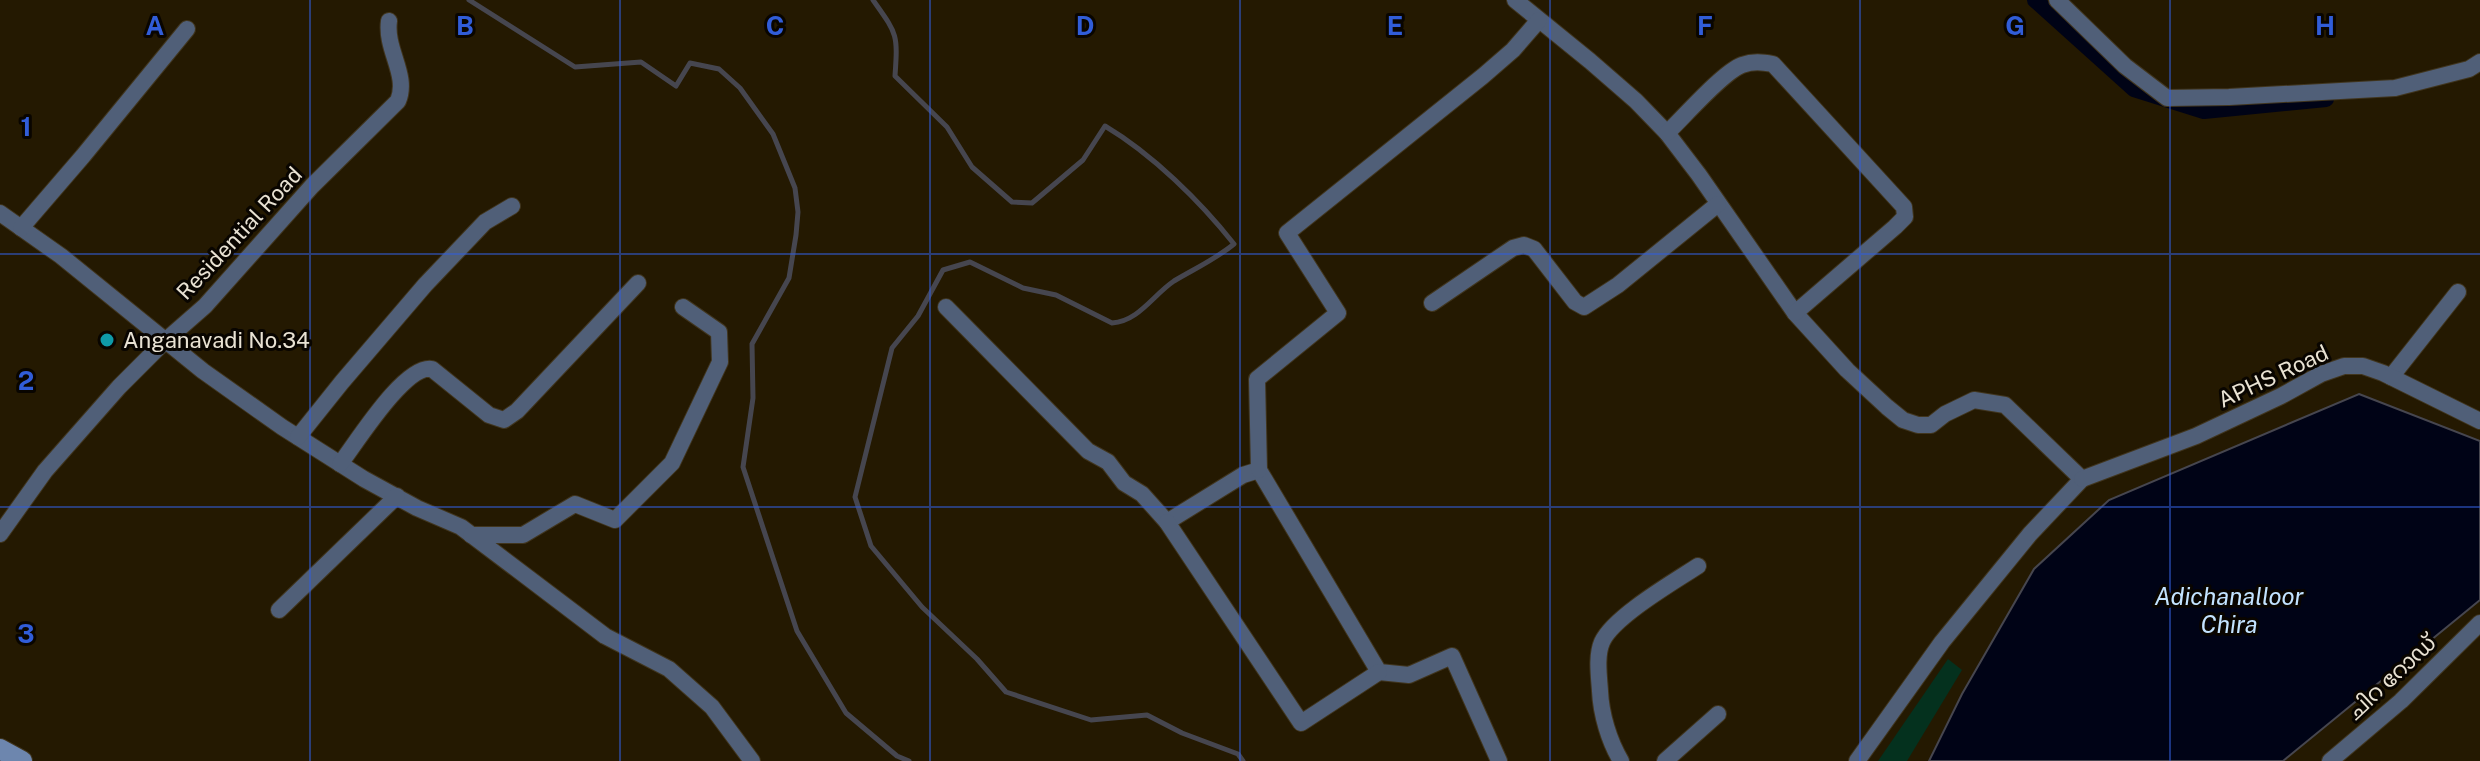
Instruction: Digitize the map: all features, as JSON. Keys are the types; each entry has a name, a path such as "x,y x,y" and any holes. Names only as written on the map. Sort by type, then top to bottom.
{"main road":[{"path":"0,749 22,761"}],"street":[{"path":"1515,0 1636,101 1667,133 1795,313 1847,370 1903,420 1931,425 1945,414 1974,400 2005,405 2082,479 2030,534 1942,642 1857,761"},
{"path":"2057,0 2125,66 2167,98 2395,88 2469,69 2480,62"},
{"path":"1379,672 1259,470 1257,379 1338,313 1287,233 1483,76 1513,50 1539,20"},
{"name":"Residential Road","path":"0,534 45,471 119,387 205,306 312,186 398,101 403,90 392,53 389,21"},
{"path":"21,228 187,29"},
{"path":"1667,133 1739,66 1760,61 1773,64 1904,207 1905,217 1895,227 1795,313"},
{"path":"1432,303 1513,248 1524,245 1534,249 1575,302 1584,307 1618,285 1718,204"},
{"path":"298,437 425,285 485,222 512,206"},
{"path":"0,213 61,256 203,371 298,437 397,496 461,527 605,636 669,669 712,707 752,761"},
{"path":"340,464 399,386 424,367 432,369 489,415 504,420 517,411 638,283"},
{"path":"2391,377 2458,292"},
{"path":"471,535 523,535 575,504 615,520 672,463 720,362 719,332 683,307"},
{"path":"946,307 1088,451 1108,462 1124,483 1142,494 1167,522 1301,723 1379,672 1409,675 1452,656 1499,761"},
{"name":"APHS Road","path":"2082,479 2196,436 2321,374 2344,366 2363,366 2391,377 2480,421"},
{"path":"1167,522 1243,475 1259,470"},
{"path":"279,610 397,496"},
{"path":"1621,761 1609,732 1601,699 1599,667 1602,642 1623,617 1698,566"},
{"name":"ചിറ റോഡ്","path":"2330,761 2401,701 2480,623"},
{"path":"1665,761 1718,714"}],"green space":[{"path":"1948,659 1962,670 1907,761 1878,761"}],"water":[{"name":"Adichanalloor Chira","path":"2359,394 2480,441 2480,600 2283,761 1929,761 1962,694 2034,569 2109,500"}],"waterway":[{"path":"469,0 575,67 641,62 676,86 690,63 719,69 740,88 773,134 795,188 798,212 796,235 789,278 752,344 753,398 743,467 797,631 846,713 897,756 909,761"},
{"path":"873,0 894,35 895,76 947,127 972,167 1012,202 1032,203 1083,160 1105,126 1174,179 1234,244 1174,281 1138,313 1112,323 1056,295 1023,288 970,262 943,270 918,316 892,348 855,497 871,546 922,607 977,659 1006,692 1091,720 1147,715 1182,733 1238,754 1243,761"},
{"path":"2035,0 2134,89 2204,111 2326,99"}],"place":[{"name":"Anganavadi No.34","path":"107,340"}]}
